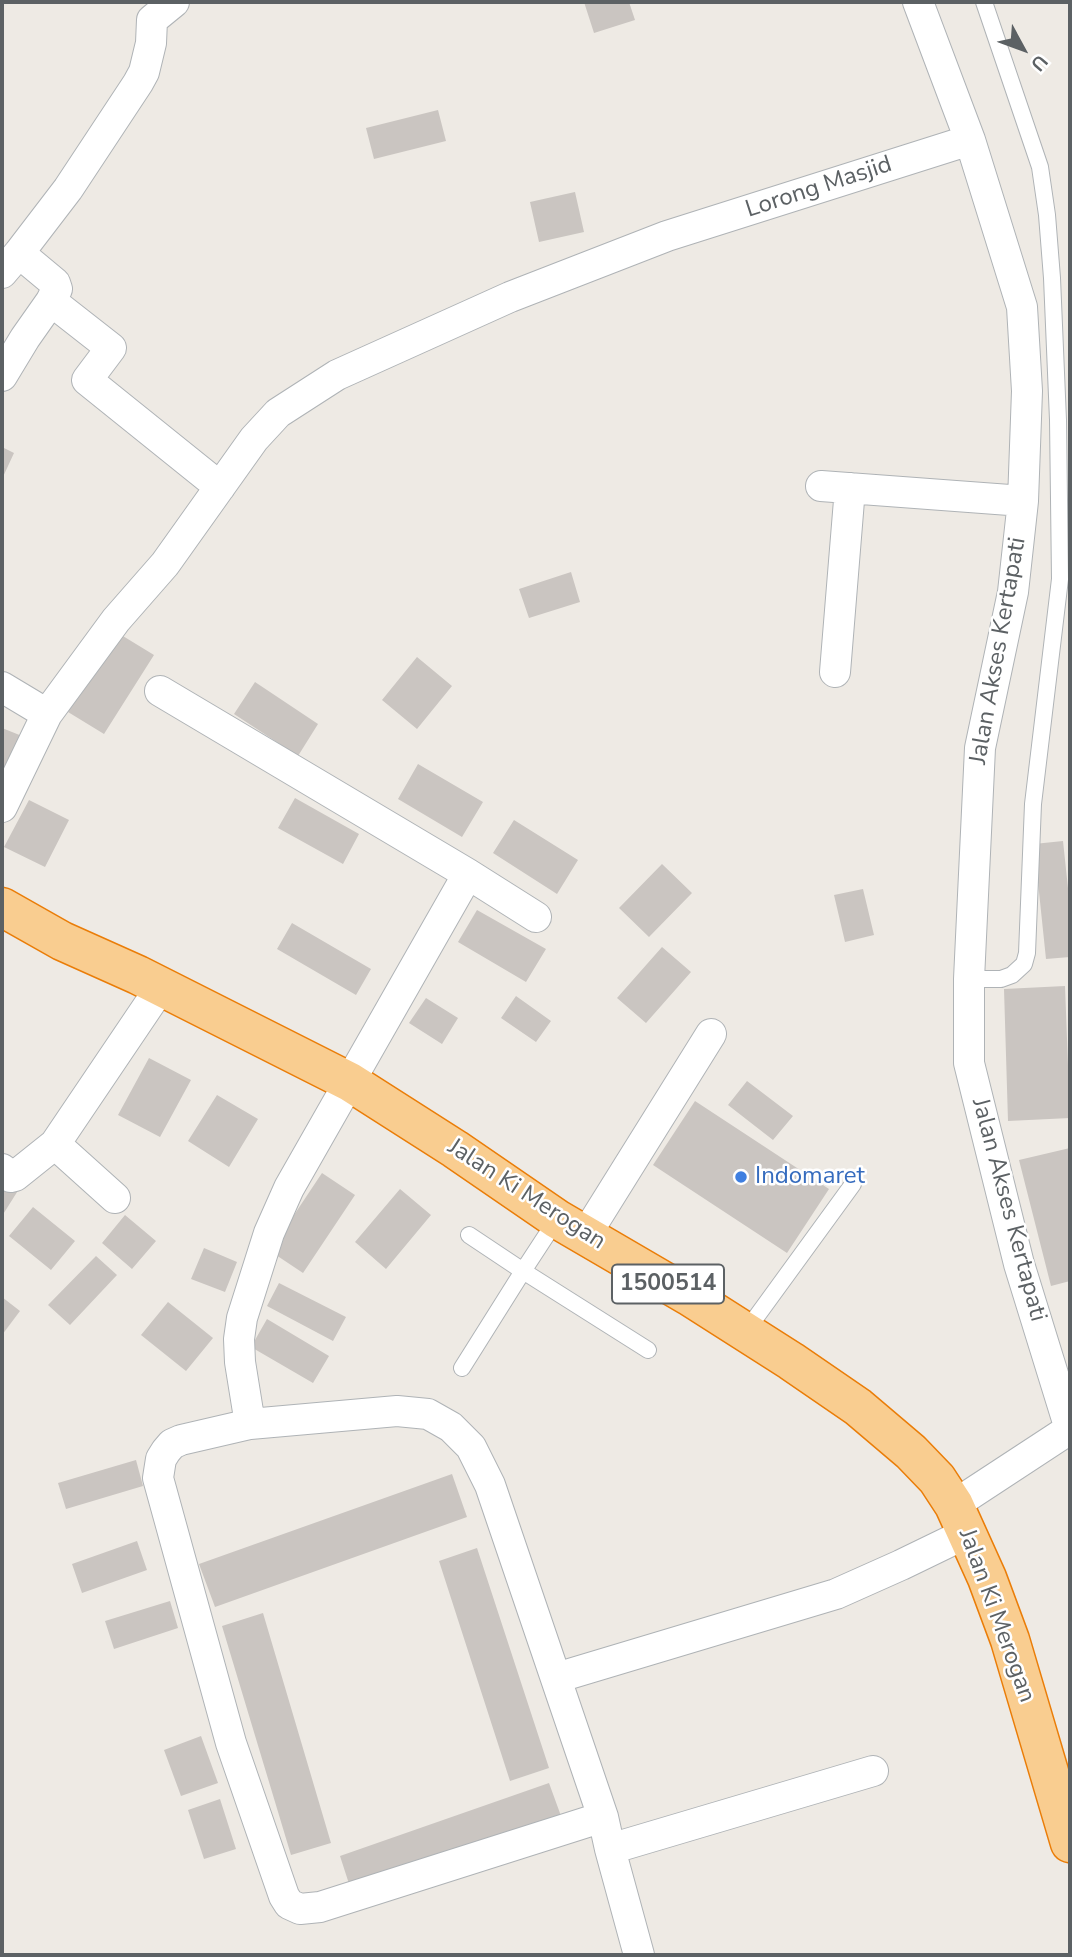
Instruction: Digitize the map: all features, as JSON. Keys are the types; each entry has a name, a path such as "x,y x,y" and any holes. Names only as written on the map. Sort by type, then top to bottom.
{"highway":[{"name":"Jalan Ki Merogan","path":"2,907 40,930 350,1082 571,1227 746,1331 858,1407 911,1452 936,1479 961,1519 987,1578 1010,1640 1070,1843"},
{"name":"Jalan Ki Merogan","path":"2,923 40,930"}],"street":[{"path":"2,376 57,289 55,283 11,263 68,188 138,83 149,52 152,20 174,2"},
{"name":"Jalan Akses Kertapati","path":"556,1678 835,1594 901,1565 961,1519 1008,1469 1064,1433 969,1063 979,748 1013,592 1023,501 1027,391 1022,307 970,140 918,2"},
{"name":"Lorong Masjid","path":"2,807 47,714 116,621 164,564 254,439 278,413 337,375 510,297 667,236 970,140"},
{"path":"51,301 111,348 87,380 219,486"},
{"path":"835,672 836,487 1023,501"},
{"path":"2,687 47,714"},
{"path":"160,691 536,917"},
{"path":"250,1424 239,1339 242,1318 269,1233 289,1188 468,874"},
{"path":"2,1169 11,1177 15,1176 55,1144 161,987"},
{"path":"571,1227 711,1034"},
{"path":"55,1144 116,1198"},
{"path":"603,1816 320,1907 300,1909 289,1904 231,1744 158,1478 161,1459 172,1444 250,1424 397,1410 428,1414 451,1427 471,1447 491,1485 603,1816 639,1955"},
{"path":"610,1849 873,1771"}],"lane":[{"path":"970,979 1001,979 1012,975 1024,964 1027,953 1033,804 1060,579 1058,420 1047,215 1040,167 984,2"},
{"path":"746,1331 853,1184"},
{"path":"462,1368 523,1271 571,1227"},
{"path":"469,1235 648,1350"}],"building":[{"path":"584,2 629,2 635,20 594,33"},
{"path":"438,110 446,141 374,159 366,128"},
{"path":"575,192 584,232 539,242 530,202"},
{"path":"2,447 14,453 2,479"},
{"path":"571,572 580,602 529,618 519,589"},
{"path":"118,633 154,655 104,734 68,712"},
{"path":"417,657 452,686 417,729 382,700"},
{"path":"255,682 318,724 298,756 234,714"},
{"path":"2,728 27,738 2,802"},
{"path":"418,764 483,802 462,837 398,799"},
{"path":"295,798 359,834 343,864 278,828"},
{"path":"29,800 69,820 45,867 4,847"},
{"path":"514,820 578,860 557,894 493,853"},
{"path":"1063,841 1070,907 1070,957 1046,959 1034,844"},
{"path":"662,864 692,893 649,937 619,908"},
{"path":"863,889 874,935 845,942 834,895"},
{"path":"477,910 546,949 526,982 458,942"},
{"path":"292,923 371,969 356,995 277,949"},
{"path":"662,947 691,972 646,1023 617,998"},
{"path":"1065,986 1070,1118 1008,1121 1004,989"},
{"path":"516,996 551,1021 536,1042 501,1018"},
{"path":"426,998 458,1018 442,1044 409,1023"},
{"path":"149,1058 191,1080 160,1137 118,1115"},
{"path":"747,1081 793,1116 773,1140 728,1105"},
{"path":"217,1095 258,1119 229,1167 188,1141"},
{"name":"Indomaret","path":"695,1101 829,1189 787,1253 653,1165"},
{"path":"1070,1148 1070,1281 1051,1286 1019,1160"},
{"path":"322,1173 355,1195 303,1273 270,1251"},
{"path":"2,1179 19,1189 2,1216"},
{"path":"400,1189 431,1215 386,1269 355,1242"},
{"path":"33,1207 75,1241 51,1270 9,1236"},
{"path":"125,1215 156,1241 132,1269 102,1243"},
{"path":"204,1248 237,1262 225,1292 191,1279"},
{"path":"96,1256 117,1275 70,1325 48,1305"},
{"path":"279,1283 346,1317 333,1341 267,1306"},
{"path":"2,1297 20,1311 2,1335"},
{"path":"168,1302 213,1338 186,1371 141,1335"},
{"path":"267,1319 329,1356 313,1383 251,1347"},
{"path":"136,1460 143,1486 66,1509 58,1483"},
{"path":"452,1474 467,1517 215,1607 199,1564"},
{"path":"137,1541 147,1570 82,1593 72,1564"},
{"path":"477,1548 549,1768 510,1781 439,1561"},
{"path":"170,1601 178,1628 114,1649 105,1621"},
{"path":"263,1613 331,1843 291,1855 222,1626"},
{"path":"201,1736 218,1783 181,1796 164,1750"},
{"path":"549,1783 561,1816 351,1890 340,1856"},
{"path":"220,1799 236,1849 204,1859 188,1810"}],"place":[{"name":"Indomaret","path":"741,1177"}]}
